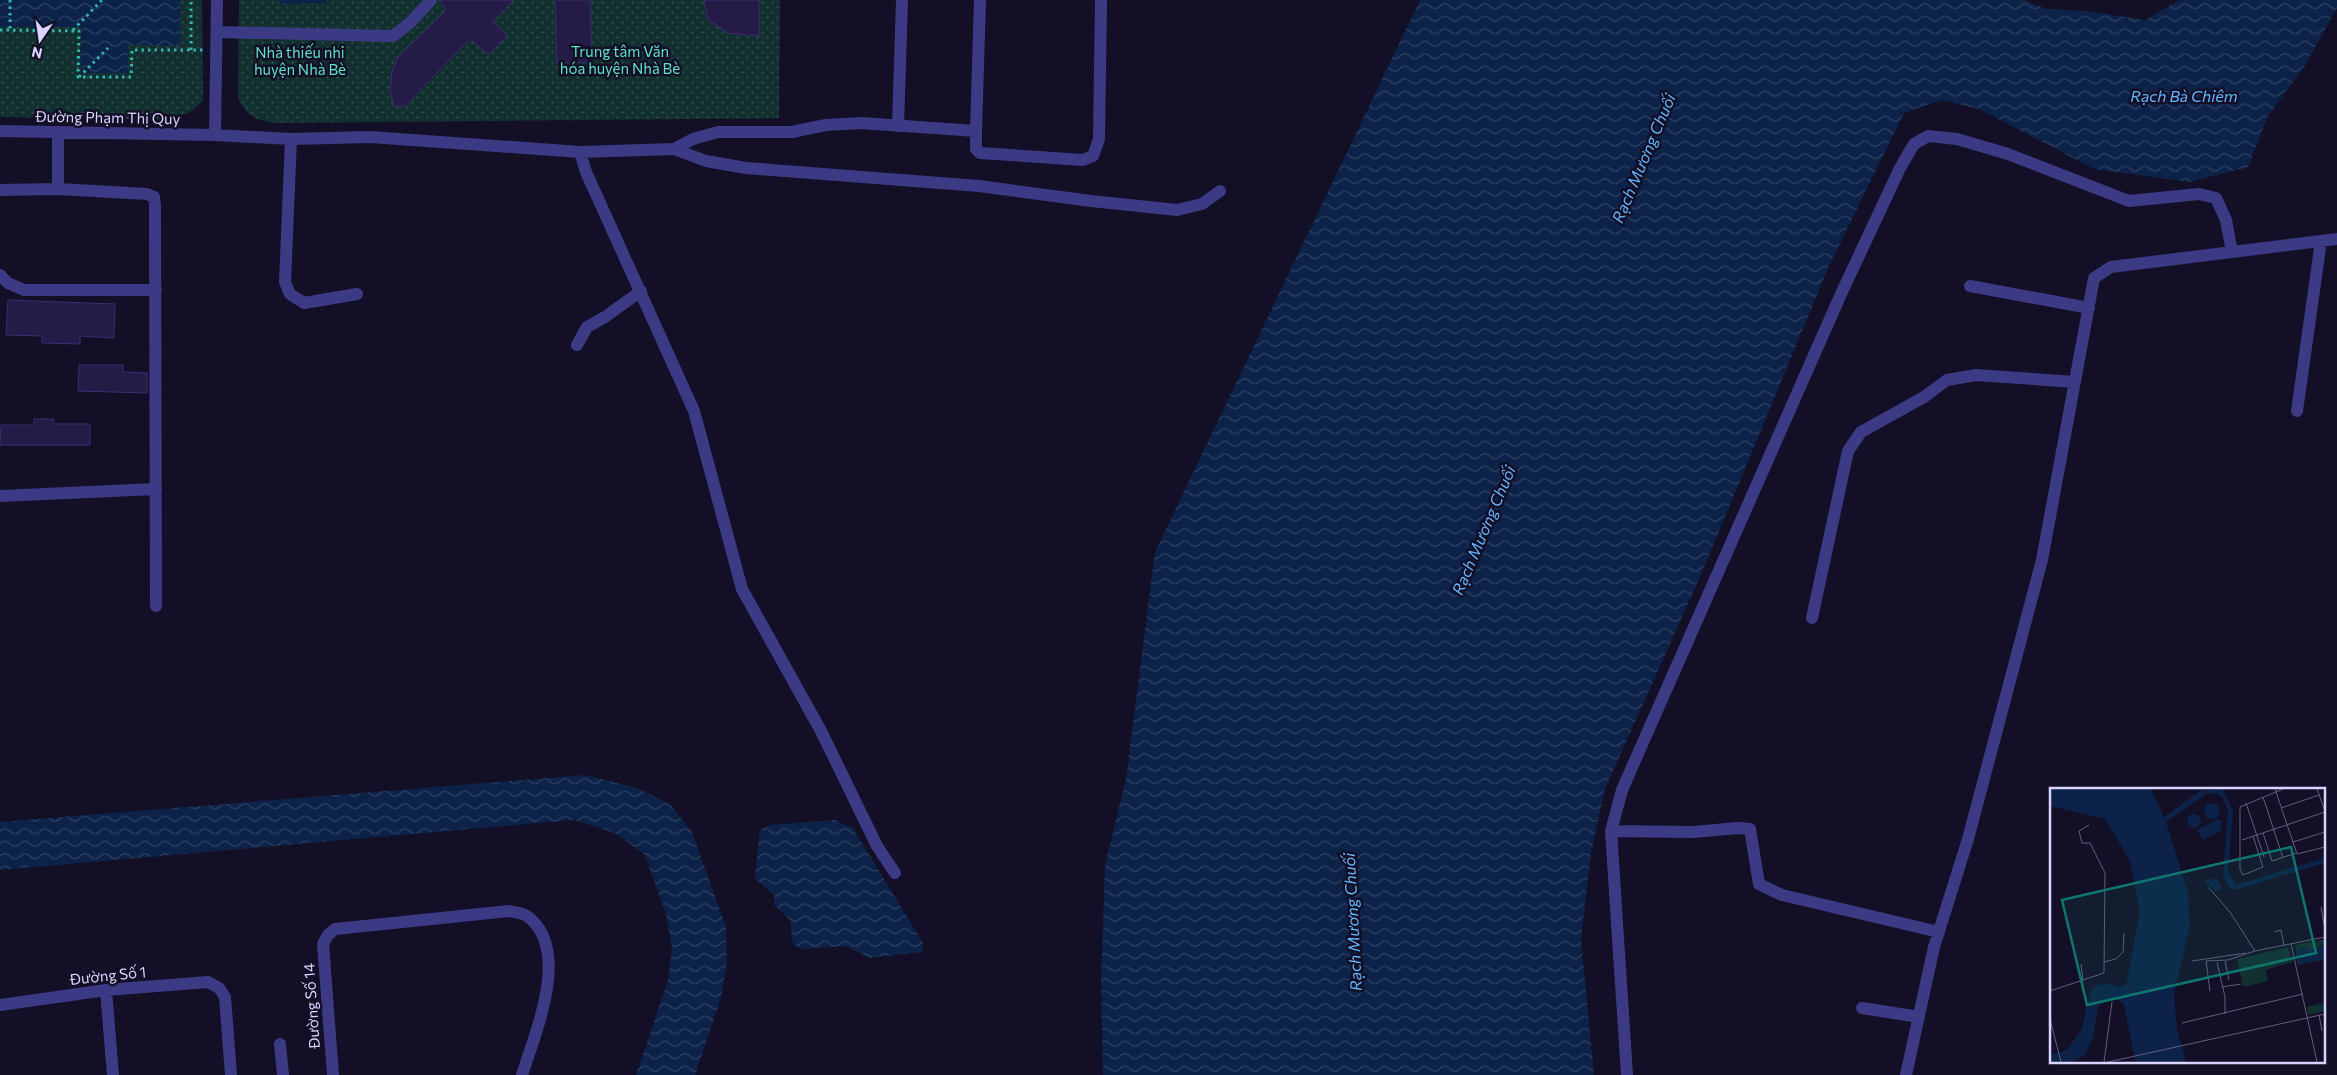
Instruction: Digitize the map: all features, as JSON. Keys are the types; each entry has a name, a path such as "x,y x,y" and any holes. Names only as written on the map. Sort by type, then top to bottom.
{"street":[{"path":"215,135 217,0"},
{"path":"217,32 393,36 410,23 431,0"},
{"path":"898,126 902,0"},
{"path":"980,0 976,149 980,153 1083,160 1093,156 1099,139 1101,0"},
{"path":"674,149 693,139 718,132 792,132 826,125 861,123 976,131"},
{"name":"Đường Phạm Thị Quy","path":"0,131 215,135 291,139 370,137 580,152 674,149"},
{"path":"58,132 58,189"},
{"path":"1627,1075 1611,831 1622,790 1841,294 1900,168 1914,144 1928,136 1958,139 2008,154 2129,201 2199,194 2216,198 2226,220 2232,252"},
{"path":"291,139 285,282 290,294 304,303 357,294"},
{"path":"674,149 706,162 746,168 979,186 1177,210 1202,204 1220,191"},
{"path":"580,152 586,172 694,411 742,589 822,731 877,846 895,873"},
{"path":"0,190 58,189 147,194 154,197 156,290 156,606"},
{"path":"1906,1075 1939,932 1968,839 2042,560 2094,278 2112,267 2337,239"},
{"path":"2297,411 2321,241"},
{"path":"0,275 8,283 24,290 156,290"},
{"path":"1970,286 2088,308"},
{"path":"577,345 587,327 605,317 641,291"},
{"path":"1812,618 1848,451 1861,432 1924,397 1947,380 1976,375 2075,382"},
{"path":"0,496 156,489"},
{"path":"1611,831 1693,832 1738,828 1750,829 1759,884 1782,895 1939,932"},
{"name":"Đường Số 14","path":"333,1075 323,944 328,935 336,929 509,911 527,915 539,930 549,950 548,978 540,1017 522,1075"},
{"name":"Đường Số 1","path":"0,1005 106,990 208,982 219,988 225,997 231,1075"},
{"path":"106,990 114,1075"},
{"path":"1862,1008 1919,1017"},
{"path":"280,1044 283,1075"}],"path":[{"path":"10,0 10,30"},
{"path":"72,30 102,0"},
{"path":"190,0 190,50"},
{"path":"0,30 79,30 78,77"},
{"path":"78,77 108,48"},
{"path":"78,77 131,78 132,50 217,50"}],"green space":[{"path":"0,0 202,0 203,100 187,113 166,120 0,117"},
{"name":"Nhà thiếu nhi huyện Nhà Bè","path":"239,0 780,0 779,118 268,122 257,119 249,114 238,98"}],"water":[{"path":"0,0 180,0 180,46 128,45 128,73 81,73 81,27 0,27"},
{"path":"280,0 326,0 326,3 280,4"},
{"path":"1420,0 2024,0 2047,9 2087,11 2145,20 2179,0 2337,0 2337,8 2304,67 2268,116 2248,167 2190,182 2094,169 1979,109 1941,100 1904,113 1829,266 1703,570 1605,789 1591,853 1581,939 1594,1075 1103,1075 1101,983 1105,865 1126,779 1155,552"},
{"path":"585,775 637,788 670,804 692,832 726,927 727,962 721,998 695,1075 636,1075 668,980 672,948 666,915 645,855 615,833 574,820 0,870 0,822"},
{"path":"835,820 853,828 923,943 922,952 869,958 847,946 801,949 793,944 790,920 774,905 774,895 755,879 759,835 762,829 769,825"}],"building":[{"path":"439,0 514,0 493,22 507,35 489,55 470,39 405,106 394,106 390,91 392,71 398,57 446,10"},
{"path":"555,0 590,0 592,62 557,63"},
{"name":"Trung tâm Văn hóa huyện Nhà Bè","path":"704,0 759,0 759,36 728,33 708,20"},
{"path":"8,300 115,304 114,338 80,336 80,344 42,343 42,336 6,335"},
{"path":"79,365 123,365 123,372 147,373 147,393 78,391"},
{"path":"34,419 54,419 54,424 90,424 90,445 0,445 1,425 34,425"}],"water label":[{"name":"Rạch Bà Chiêm","path":"2184,95"},
{"name":"Rạch Mương Chuối","path":"1643,158"},
{"name":"Rạch Mương Chuối","path":"1483,530"},
{"name":"Rạch Mương Chuối","path":"1352,922"}]}
